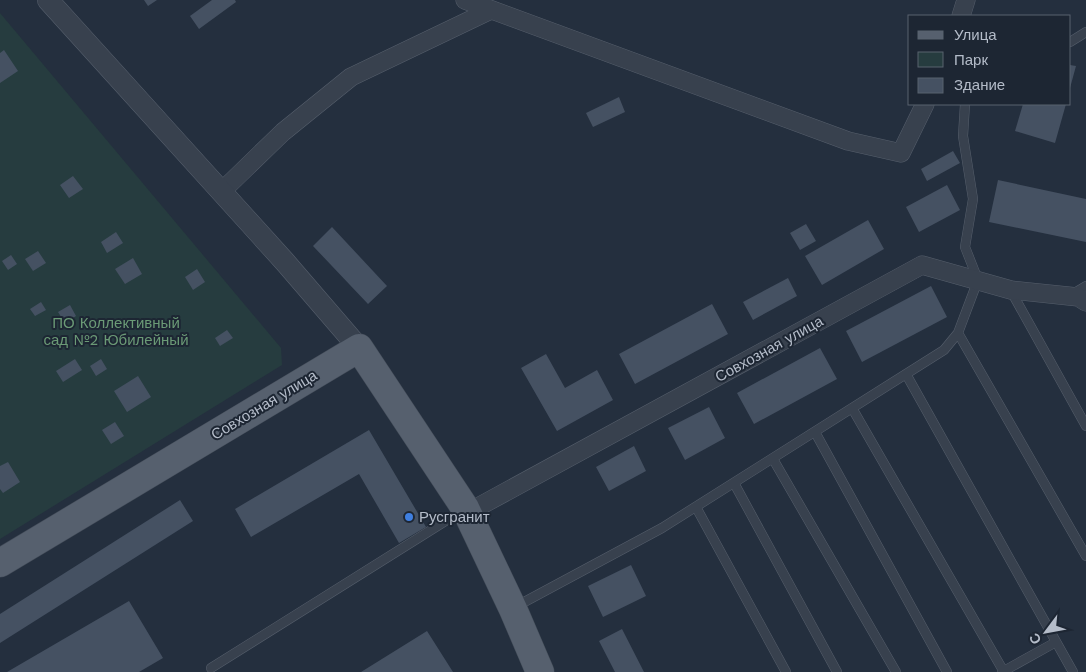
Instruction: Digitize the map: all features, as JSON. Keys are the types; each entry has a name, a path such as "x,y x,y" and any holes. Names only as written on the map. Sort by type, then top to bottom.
{"main road":[{"path":"359,348 466,511 513,608 540,672"},
{"name":"Совхозная улица","path":"0,563 359,348"}],"street":[{"path":"48,0 359,348"},
{"path":"465,0 848,141 901,153 925,105"},
{"path":"961,15 966,0"},
{"path":"220,192 283,132 351,76 491,10"},
{"name":"Совхозная улица","path":"466,511 922,265 1011,290 1079,299"}],"lane":[{"path":"1071,41 1086,32"},
{"path":"513,608 662,528 944,350 958,333 978,280 965,247 973,199 963,136 965,105"},
{"path":"1011,290 1086,426"},
{"path":"958,333 1086,556"},
{"path":"906,374 1073,672"},
{"path":"852,408 1003,672 1056,642"},
{"path":"815,432 947,672"},
{"path":"773,459 896,672"},
{"path":"734,483 837,672"},
{"path":"696,507 786,672"},
{"path":"211,668 466,511"}],"green space":[{"name":"ПО Коллективный сад №2 Юбилейный","path":"0,13 281,348 282,365 0,539"}],"building":[{"path":"144,0 157,0 148,6"},
{"path":"212,0 235,0 236,2 199,29 190,16"},
{"path":"4,50 18,71 0,83 0,53"},
{"path":"1071,65 1076,66 1071,84"},
{"path":"619,97 625,112 593,127 586,113"},
{"path":"1023,105 1066,105 1055,143 1015,131"},
{"path":"953,151 960,163 927,181 921,169"},
{"path":"73,176 83,189 69,198 60,185"},
{"path":"998,180 1086,199 1086,242 989,222"},
{"path":"947,185 960,210 919,232 906,207"},
{"path":"868,220 884,249 822,285 805,256"},
{"path":"806,224 816,241 800,250 790,233"},
{"path":"332,227 387,286 368,304 313,246"},
{"path":"116,232 123,243 107,253 101,242"},
{"path":"38,251 46,263 33,271 25,259"},
{"path":"11,255 17,264 8,270 2,261"},
{"path":"133,258 142,274 125,284 115,269"},
{"path":"197,269 205,282 193,290 185,277"},
{"path":"788,278 797,296 753,320 743,302"},
{"path":"931,286 947,317 862,362 846,331"},
{"path":"41,302 46,310 35,316 30,309"},
{"path":"712,304 728,334 635,384 619,354"},
{"path":"70,305 76,316 65,323 58,312"},
{"path":"227,330 233,338 220,346 215,338"},
{"path":"820,348 837,379 754,424 737,393"},
{"path":"546,354 565,388 597,370 613,400 557,431 521,368"},
{"path":"75,359 82,370 63,382 56,371"},
{"path":"101,359 107,369 96,376 90,366"},
{"path":"138,376 151,397 127,412 114,391"},
{"path":"709,407 725,438 685,460 668,428"},
{"path":"115,422 124,436 111,444 102,430"},
{"path":"369,430 426,527 399,543 359,474 251,537 235,509"},
{"path":"634,446 646,471 609,491 596,467"},
{"path":"8,462 20,482 3,493 0,489 0,466"},
{"path":"180,500 193,521 0,643 0,614"},
{"path":"631,565 646,596 603,617 588,586"},
{"path":"129,601 163,658 139,672 7,672"},
{"path":"622,629 644,672 615,672 599,641"},
{"path":"427,631 453,672 361,672"}],"place":[{"name":"Русгранит","path":"409,517"}]}
